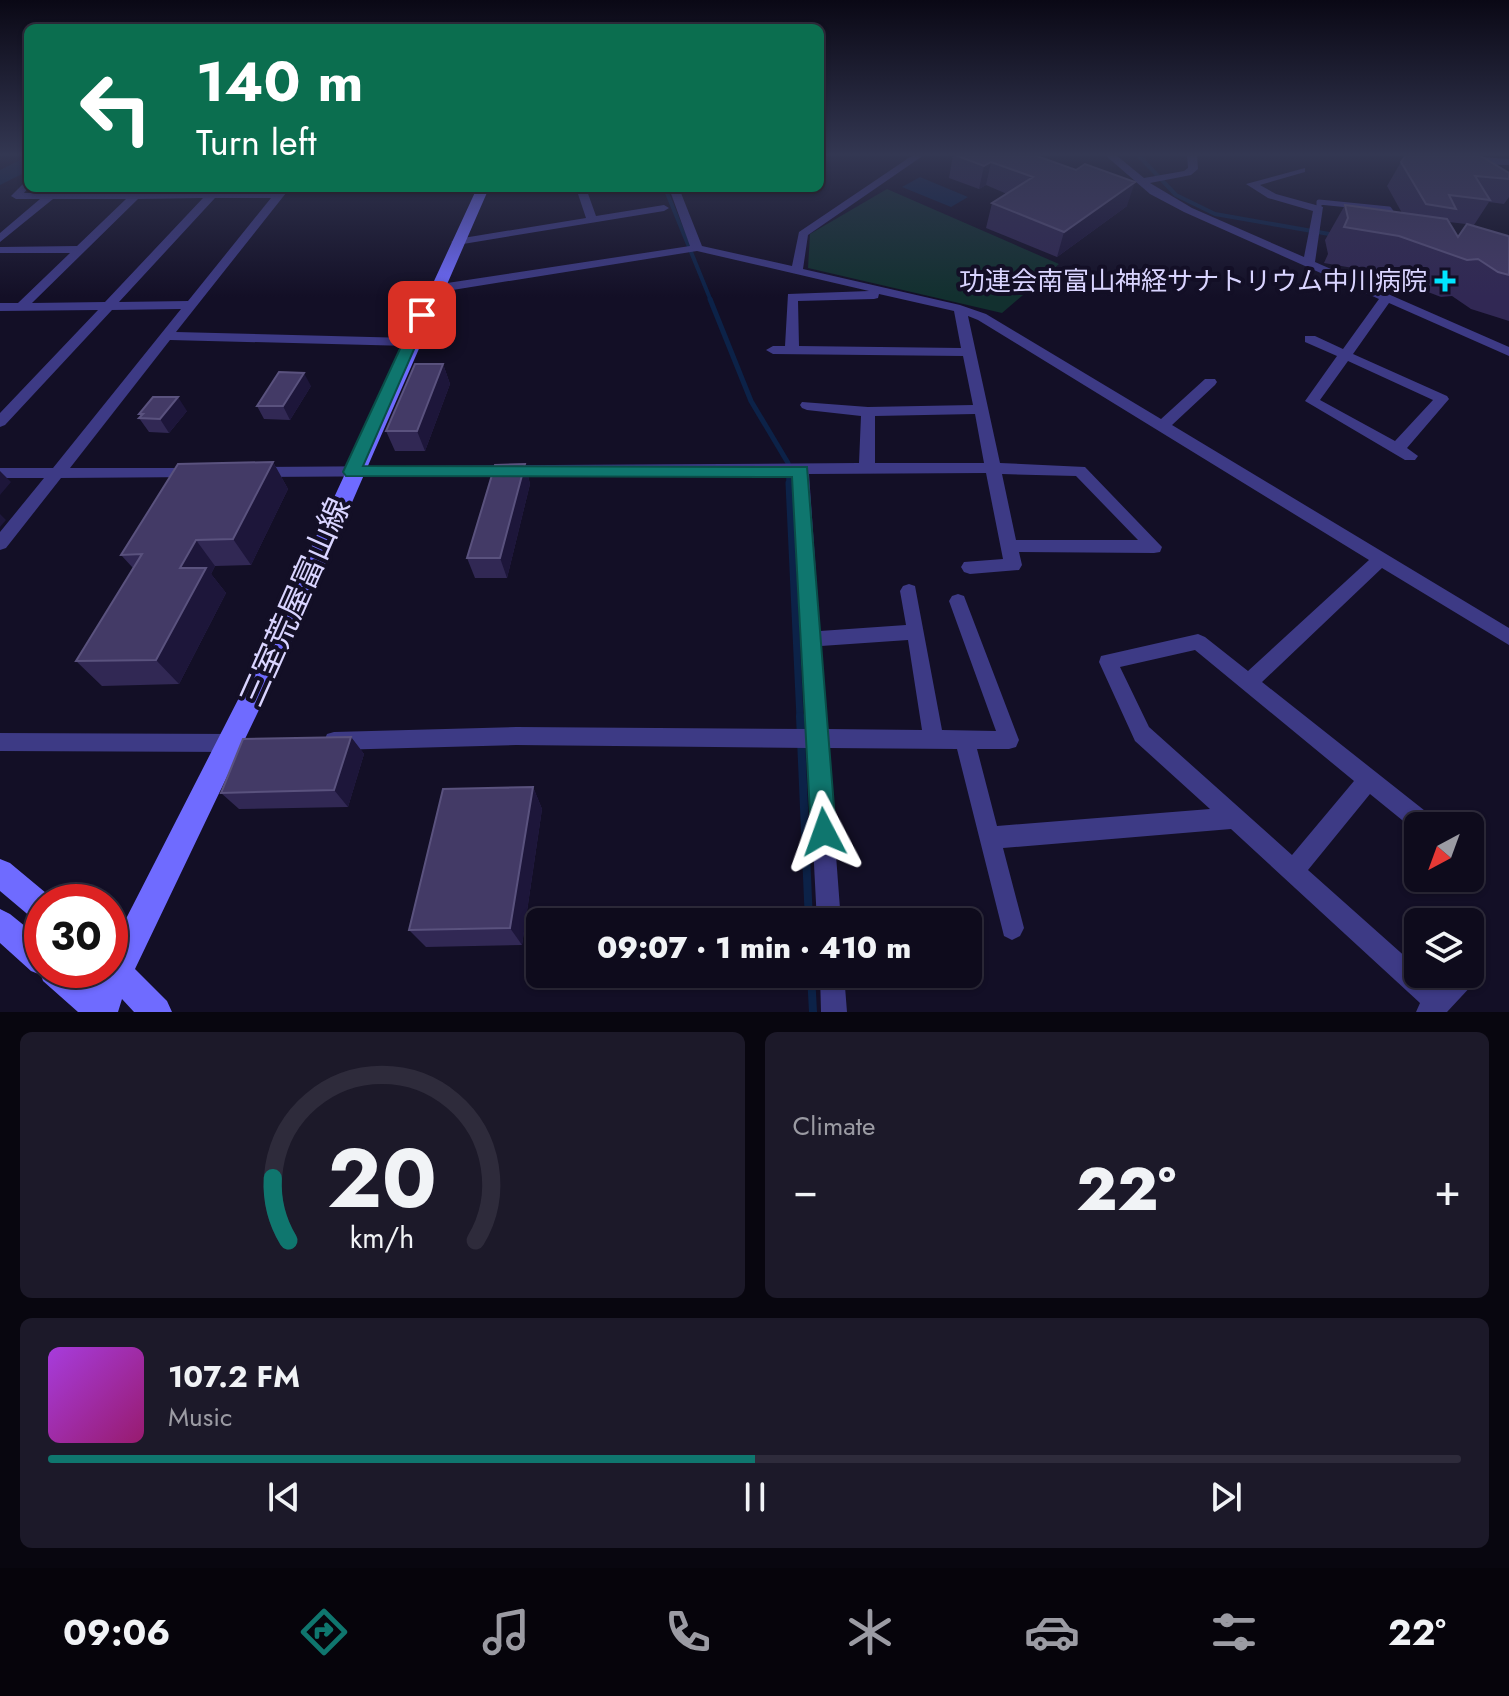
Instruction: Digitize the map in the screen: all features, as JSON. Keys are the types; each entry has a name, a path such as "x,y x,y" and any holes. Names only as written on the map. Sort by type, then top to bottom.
{"main road":[{"name":"三室荒屋富山線","path":"128,941 231,743 409,342 476,202"},
{"path":"0,873 24,893"},
{"path":"0,924 24,945"},
{"path":"128,983 156,1012"},
{"path":"74,988 101,1012"},
{"name":"三室荒屋富山線","path":"101,1012 108,988"}],"street":[{"path":"0,239 43,202"},
{"path":"21,307 129,202"},
{"path":"0,422 205,202"},
{"path":"0,544 274,202"},
{"path":"586,202 592,220"},
{"path":"679,202 697,248"},
{"path":"797,271 803,234 850,202"},
{"path":"1175,202 1509,352"},
{"path":"1295,202 1319,209 1309,263"},
{"path":"457,242 664,208"},
{"path":"434,289 697,248 960,309 982,317 1509,637"},
{"path":"0,250 81,249"},
{"path":"792,350 792,297 897,294"},
{"path":"1310,339 1347,356 1442,399 1404,452 1312,401 1347,356 1387,297"},
{"path":"0,307 190,305"},
{"path":"960,309 1013,565 970,567"},
{"path":"168,336 409,342"},
{"path":"773,350 969,352"},
{"path":"1162,426 1210,382"},
{"path":"807,405 868,412 980,409"},
{"path":"867,470 868,412"},
{"path":"243,472 993,468 1080,471 1154,547 1009,546"},
{"path":"801,471 828,908"},
{"path":"0,473 212,472"},
{"path":"1248,683 1381,559"},
{"path":"909,591 934,740"},
{"path":"310,741 516,736 818,741 1009,740 958,601"},
{"path":"811,639 916,632"},
{"path":"1408,812 1198,642 1108,662 1142,734 1293,871 1434,1008 1452,988"},
{"path":"965,740 1012,928"},
{"path":"0,742 263,743"},
{"path":"1293,871 1368,781"},
{"path":"989,838 1234,818"},
{"path":"833,988 834,1012"}],"lane":[{"path":"1319,202 1319,209"},
{"path":"1321,202 1389,209 1404,229"}],"green space":[{"path":"864,202 917,202 1059,264 1002,313 808,268 810,234"}],"water":[{"path":"939,202 959,202 951,207"}],"building":[{"path":"993,202 1106,202 1064,232"},
{"path":"1453,202 1456,209 1426,204"},
{"path":"1345,205 1447,219 1458,237 1467,224 1508,236 1509,275 1478,259 1467,260 1399,236 1344,227 1348,218"},
{"path":"415,364 443,364 417,431 386,431"},
{"path":"279,372 304,373 283,406 257,406"},
{"path":"153,397 178,397 160,419 139,418 143,414 139,414"},
{"path":"273,462 233,539 196,540 180,568 206,568 156,660 76,661 142,554 121,555 178,464"},
{"path":"525,464 500,558 467,558 495,465"},
{"path":"351,737 334,790 221,793 243,739"},
{"path":"533,787 510,928 409,930 443,789"}],"waterway":[{"path":"671,202 711,301"},
{"path":"1191,202 1215,214 1335,235"},
{"path":"710,299 751,401 788,463 789,485"},
{"path":"789,483 800,718"},
{"path":"800,716 808,908"},
{"path":"812,988 813,1012"}],"place":[{"name":"功連会南富山神経サナトリウム中川病院","path":"1445,281"}],"route":[{"path":"422,315 352,472 801,471 824,832"}]}
